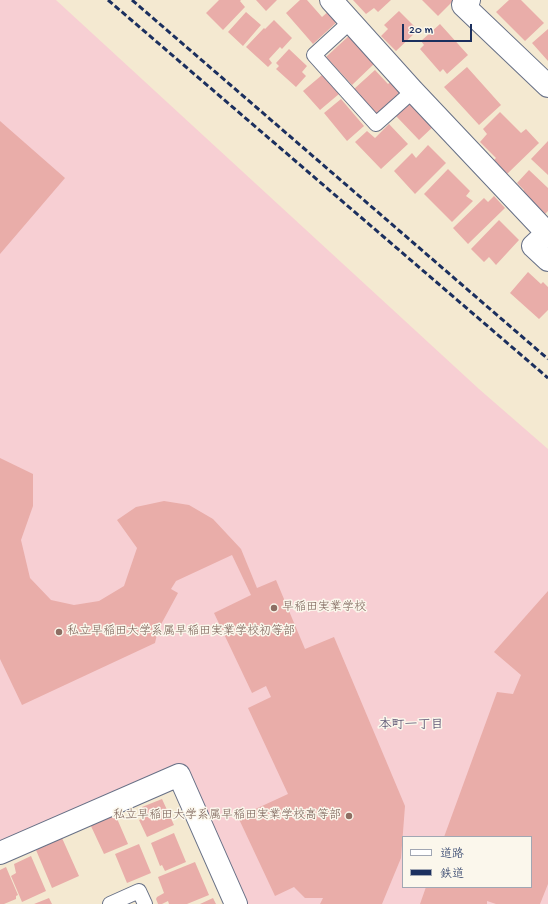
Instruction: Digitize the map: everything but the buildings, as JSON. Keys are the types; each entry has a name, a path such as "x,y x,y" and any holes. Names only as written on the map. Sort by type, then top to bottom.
{"street":[{"path":"331,0 413,91 547,232 533,246 548,260"},
{"path":"469,0 463,5 548,86"},
{"path":"0,853 179,775 236,904"}],"lane":[{"path":"350,22 314,55 376,124 413,91"},
{"path":"110,904 139,891 145,904"}],"shaded area":[{"name":"早稲田実業学校","path":"0,0 56,0 479,389 548,449 548,904 245,904 182,766 0,847"}],"railway":[{"path":"108,0 548,378"},
{"path":"132,0 548,359"}],"place":[{"name":"早稲田実業学校","path":"274,608"},
{"name":"私立早稲田大学系属早稲田実業学校初等部","path":"59,632"},
{"name":"私立早稲田大学系属早稲田実業学校高等部","path":"349,816"}],"district":[{"name":"本町一丁目","path":"411,726"}]}
